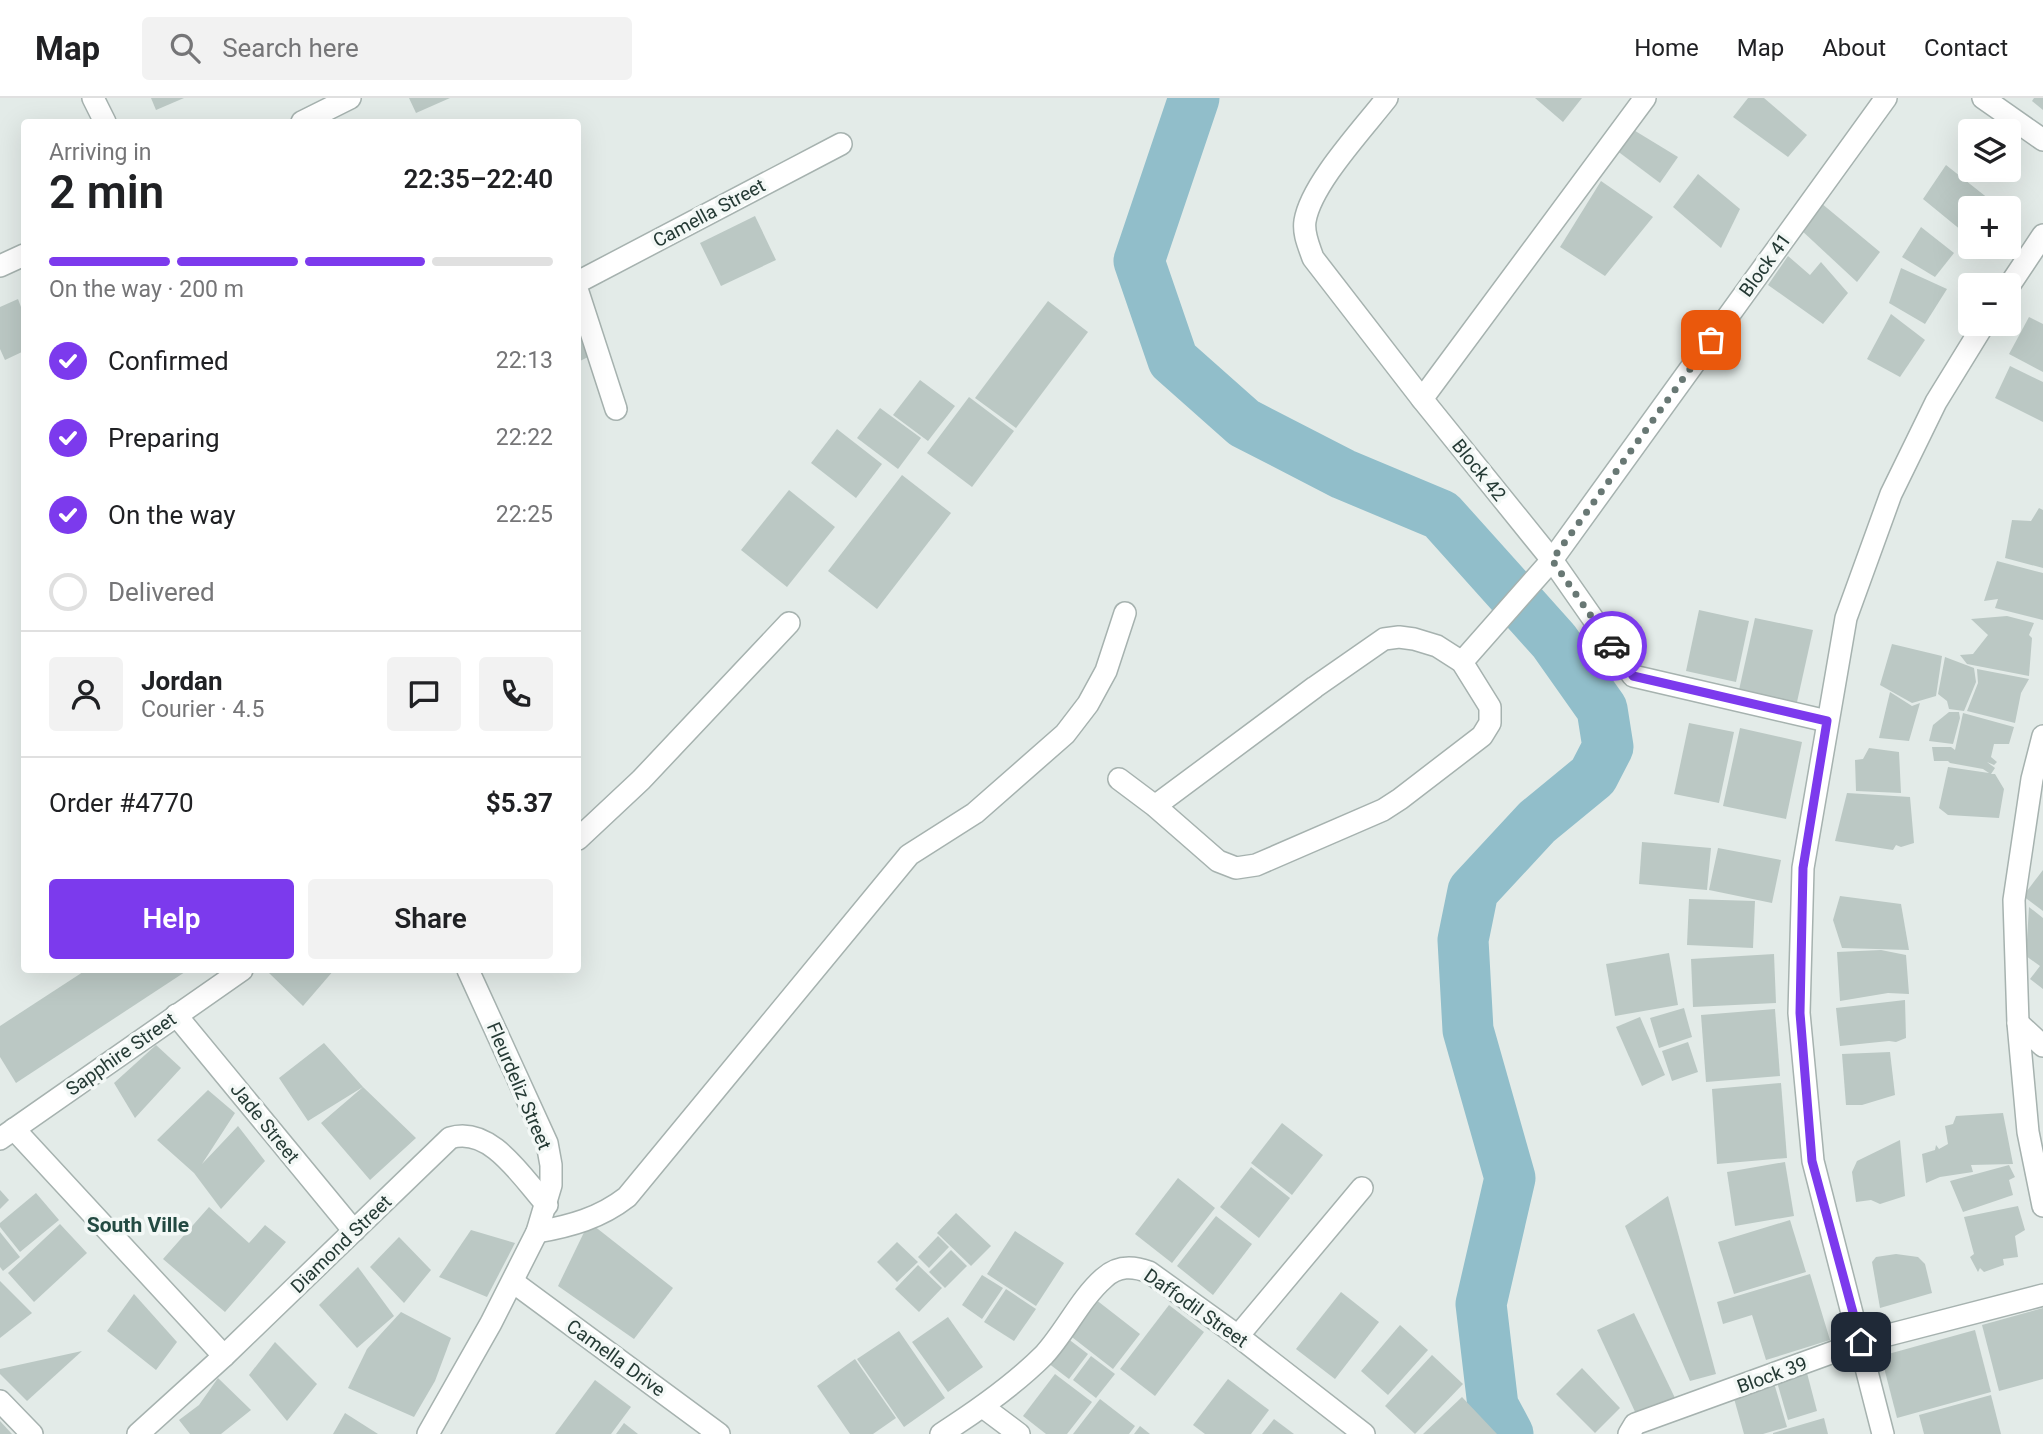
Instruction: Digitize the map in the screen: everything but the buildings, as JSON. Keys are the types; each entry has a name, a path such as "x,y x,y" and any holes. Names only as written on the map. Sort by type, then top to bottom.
{"street":[{"path":"93,98 104,119"},
{"name":"Block 42","path":"1387,98 1324,180 1312,201 1305,222 1306,239 1313,258 1552,560 1633,676 1827,721"},
{"path":"1422,399 1645,98"},
{"name":"Block 41","path":"1462,662 1552,560 1886,98"},
{"path":"1983,98 2043,140"},
{"path":"308,119 347,99"},
{"name":"Camella Street","path":"581,280 841,144"},
{"path":"2018,273 2043,235"},
{"path":"0,266 21,256"},
{"path":"581,301 616,409"},
{"path":"1883,1434 1812,1161 1800,1013 1803,868 1846,618 1891,494 1936,402 1977,336"},
{"path":"537,1232 588,1220 627,1197 909,855 975,813 1065,734 1088,704 1105,671 1125,613"},
{"path":"581,836 641,780 789,623"},
{"path":"1119,779 1218,860 1236,867 1256,865 1383,810 1482,736 1490,723 1490,707 1462,662 1437,646 1414,639 1384,639 1154,806"},
{"path":"2043,736 2038,783 2014,900 2018,1023 2028,1132 2043,1206"},
{"name":"Sapphire Street","path":"7,1134 238,973"},
{"name":"Fleurdeliz Street","path":"428,1434 513,1282 537,1232 551,1185 547,1143 469,973"},
{"name":"Jade Street","path":"176,1014 354,1231"},
{"path":"2018,1023 2043,1046"},
{"path":"7,1134 224,1356"},
{"name":"Diamond Street","path":"138,1434 224,1356 450,1138 463,1134 479,1138 492,1146 547,1205"},
{"path":"1237,1336 1362,1188"},
{"name":"Daffodil Street","path":"940,1434 983,1407 1045,1353 1104,1277 1120,1268 1135,1267 1149,1272 1237,1336 1364,1434"},
{"name":"Camella Drive","path":"513,1282 719,1434"},
{"name":"Block 39","path":"1629,1434 1635,1424 1861,1342 2043,1296"},
{"path":"0,1401 32,1434"},
{"path":"983,1407 1019,1434"}],"waterway":[{"path":"1194,98 1139,261 1173,360 1244,423 1343,474 1441,515 1554,641 1602,709 1608,747 1593,776 1537,822 1473,891 1463,940 1468,1030 1510,1178 1481,1304 1493,1406 1508,1434"}],"way so far":[{"path":"1612,646 1552,560 1711,340"}],"district":[{"name":"South Ville","path":"138,1225"}],"route":[{"path":"1612,646 1633,676 1827,721 1803,868 1800,1013 1812,1161 1861,1342"}]}
